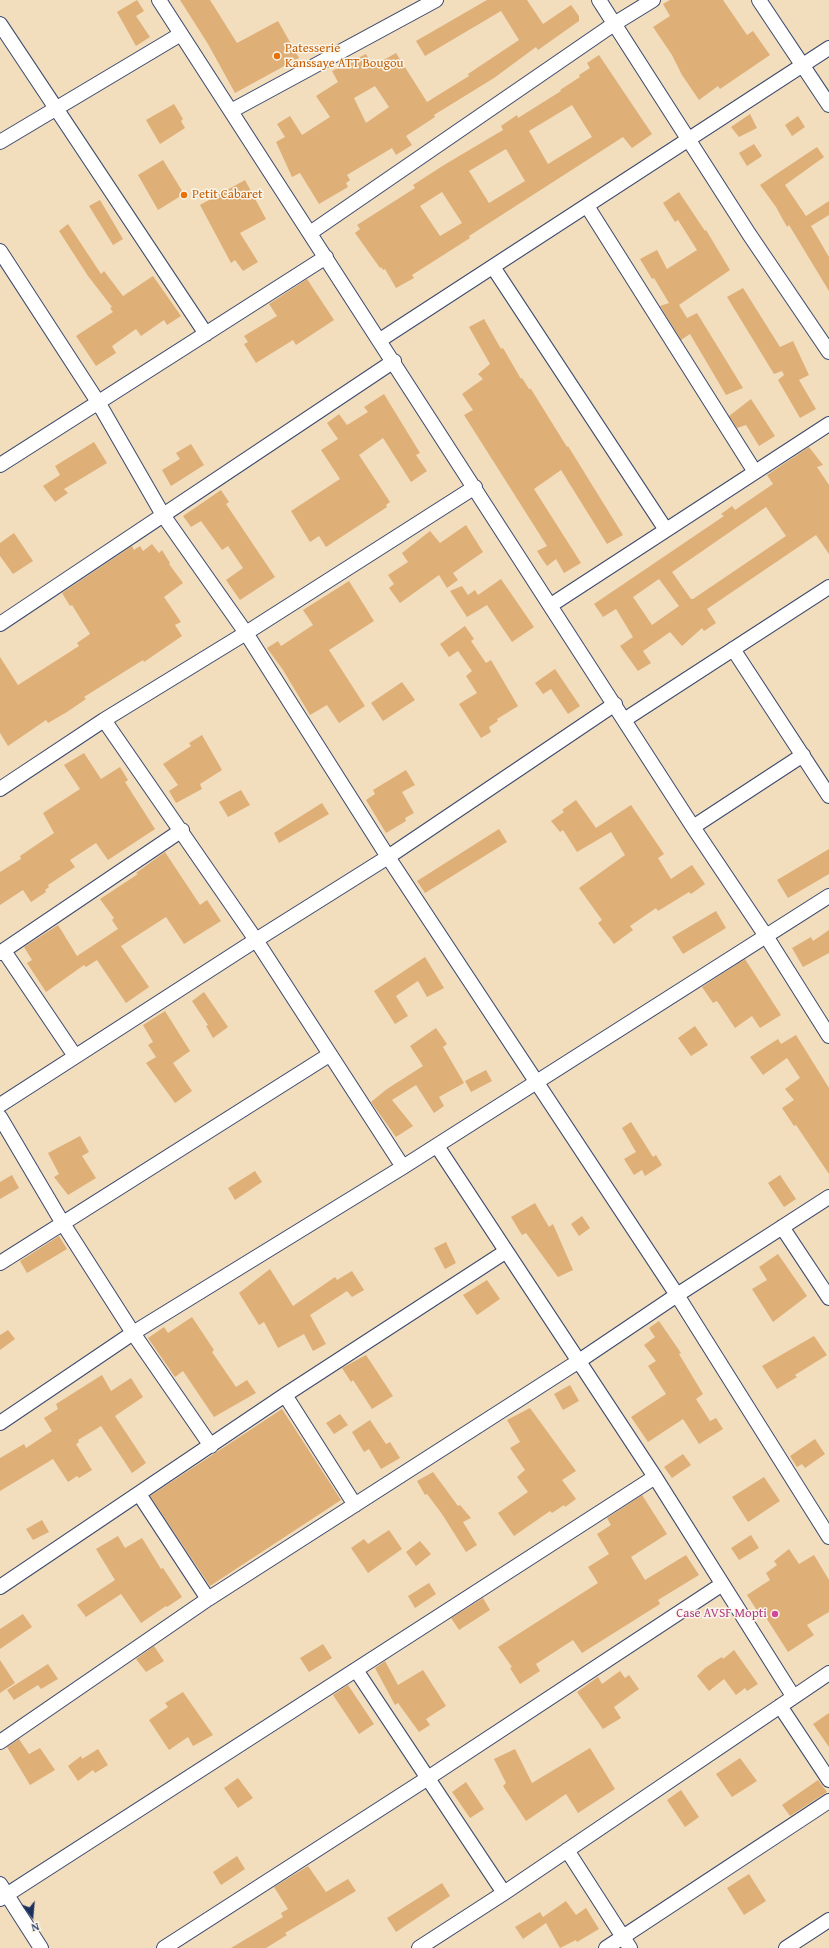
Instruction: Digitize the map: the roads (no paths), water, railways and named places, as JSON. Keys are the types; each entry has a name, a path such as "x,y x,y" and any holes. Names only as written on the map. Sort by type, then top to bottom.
{"street":[{"path":"159,0 394,361 693,827 766,936 829,1036"},
{"path":"231,111 436,0"},
{"path":"599,0 749,234 829,352"},
{"path":"310,233 614,24 653,0"},
{"path":"759,0 829,105"},
{"path":"0,24 206,334"},
{"path":"0,142 181,34"},
{"path":"380,340 829,48"},
{"path":"587,206 755,472"},
{"path":"0,251 98,402 163,515 246,633 388,857 677,1295 829,1537"},
{"path":"0,465 326,257"},
{"path":"492,267 666,530"},
{"path":"0,624 394,361"},
{"path":"551,605 829,424"},
{"path":"0,789 104,720 246,633 475,488"},
{"path":"624,720 829,587"},
{"path":"733,649 829,796"},
{"path":"0,1105 388,857 615,704"},
{"path":"104,720 182,830 256,940 329,1055 403,1167"},
{"path":"693,827 803,755"},
{"path":"75,1056 2,952 182,830"},
{"path":"0,1423 133,1333 437,1146 829,896"},
{"path":"0,1263 62,1222 329,1055"},
{"path":"0,1117 62,1222 133,1333 211,1446"},
{"path":"437,1146 505,1252 655,1477 721,1584 793,1696"},
{"path":"0,1742 208,1599 579,1361 677,1295 829,1197"},
{"path":"782,1227 829,1298"},
{"path":"0,1587 285,1395 505,1252"},
{"path":"285,1395 355,1505"},
{"path":"41,1948 2,1893 356,1670 655,1477"},
{"path":"139,1494 208,1599"},
{"path":"164,1948 428,1778 721,1584"},
{"path":"356,1670 504,1893"},
{"path":"421,1947 504,1893 829,1673"},
{"path":"780,1706 829,1780"},
{"path":"606,1948 627,1942 829,1801"},
{"path":"567,1850 627,1942"},
{"path":"786,1948 829,1920"}],"place":[{"name":"Patesserie Kanssaye ATT Bougou","path":"277,56"},
{"name":"Petit Cabaret","path":"184,195"},
{"name":"Case AVSF Mopti","path":"775,1614"}]}
